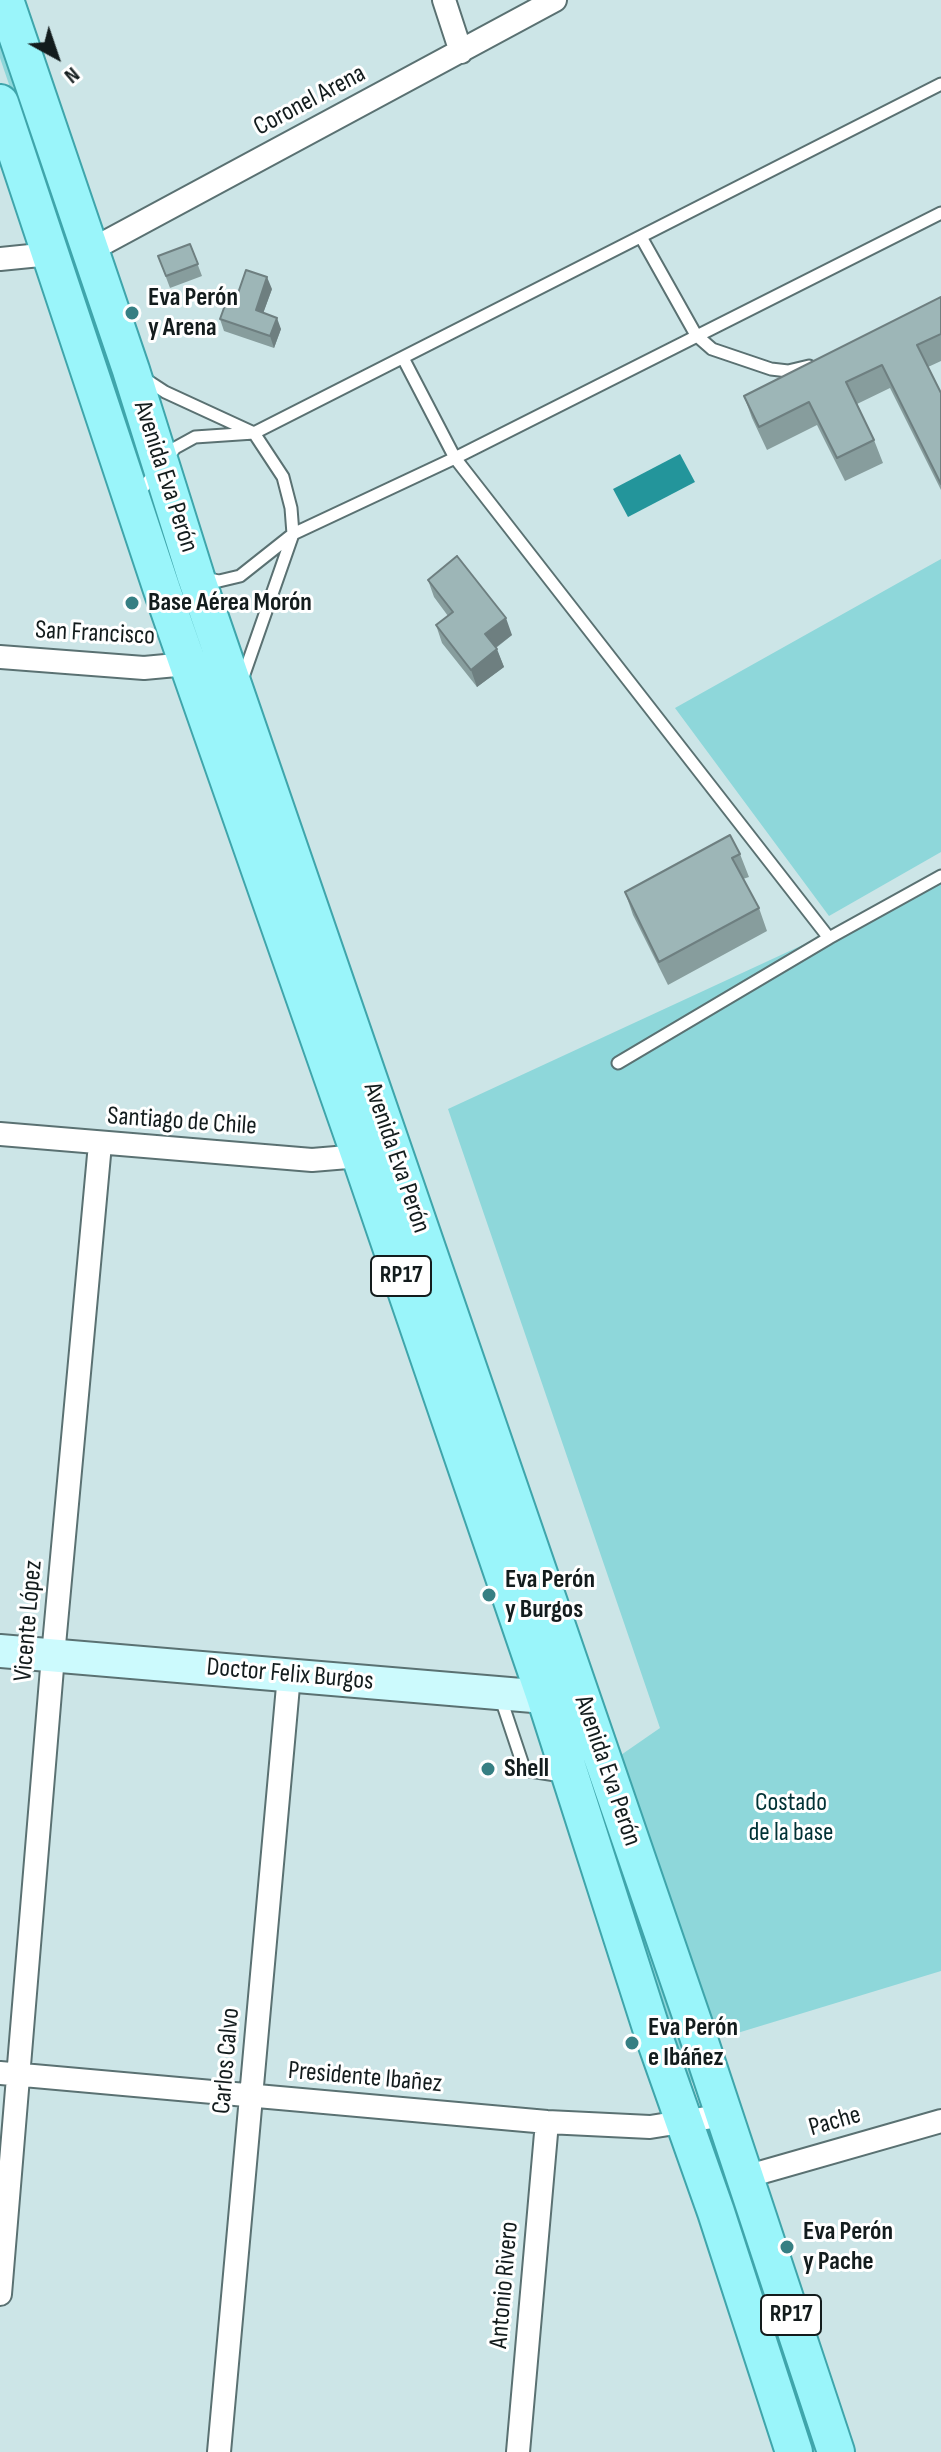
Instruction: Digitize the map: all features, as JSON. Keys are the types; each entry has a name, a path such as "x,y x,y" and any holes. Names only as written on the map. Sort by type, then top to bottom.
{"main road":[{"name":"Avenida Eva Perón","path":"5,0 131,370 161,463 190,572 237,696 562,1691 571,1777 794,2452"},
{"name":"Avenida Eva Perón","path":"0,103 132,502 153,544 187,664 360,1156 725,2115 836,2452"}],"street":[{"path":"444,0 461,52"},
{"name":"Coronel Arena","path":"91,250 555,0"},
{"path":"0,259 50,254"},
{"name":"San Francisco","path":"0,657 144,668 187,664"},
{"name":"Santiago de Chile","path":"0,1134 312,1160 360,1156"},
{"name":"Vicente López","path":"0,2294 10,2074 53,1656 100,1144"},
{"name":"Doctor Felix Burgos","path":"0,1651 499,1693 562,1691"},
{"name":"Carlos Calvo","path":"219,2452 289,1675"},
{"name":"Presidente Ibañez","path":"10,2074 547,2122 650,2127 725,2115"},
{"name":"Pache","path":"745,2177 941,2121"},
{"name":"Antonio Rivero","path":"518,2452 547,2122"}],"lane":[{"path":"132,502 175,448 195,437 254,433 941,84"},
{"path":"190,572 219,581 240,576 293,534 455,458 941,213"},
{"path":"641,237 696,335 712,349 771,369 788,371 811,366 824,359"},
{"path":"403,358 455,458 829,938"},
{"path":"131,370 165,392 254,433 283,477 291,508 293,534 237,696"},
{"path":"618,1063 829,938 941,876"},
{"path":"499,1693 523,1765 538,1773 571,1777"}],"green space":[{"path":"0,38 139,453 135,454 0,58"},
{"path":"941,559 941,852 829,916 675,708"},
{"name":"Costado de la base","path":"941,881 941,1971 721,2038 605,1766 660,1728 448,1109"},
{"path":"576,1729 698,2082 693,2083 689,2079 571,1730"},
{"path":"722,2150 818,2452 811,2452 713,2153"}],"shaded area":[{"path":"680,454 695,482 628,517 613,489"}],"building":[{"path":"190,244 198,264 166,276 158,256"},
{"path":"246,270 267,277 256,310 277,318 270,336 220,319 228,297 236,299"},
{"path":"941,297 941,334 917,345 941,393 941,484 882,365 846,382 874,440 837,458 809,402 759,427 744,396"},
{"path":"457,556 506,618 485,634 497,649 471,670 436,625 453,612 428,580"},
{"path":"730,835 740,854 732,858 759,908 659,962 625,892"}],"place":[{"name":"Eva Perón y Arena","path":"132,313"},
{"name":"Base Aérea Morón","path":"132,603"},
{"name":"Eva Perón y Burgos","path":"489,1595"},
{"name":"Shell","path":"488,1769"},
{"name":"Eva Perón e Ibáñez","path":"632,2043"},
{"name":"Eva Perón y Pache","path":"787,2247"}]}
